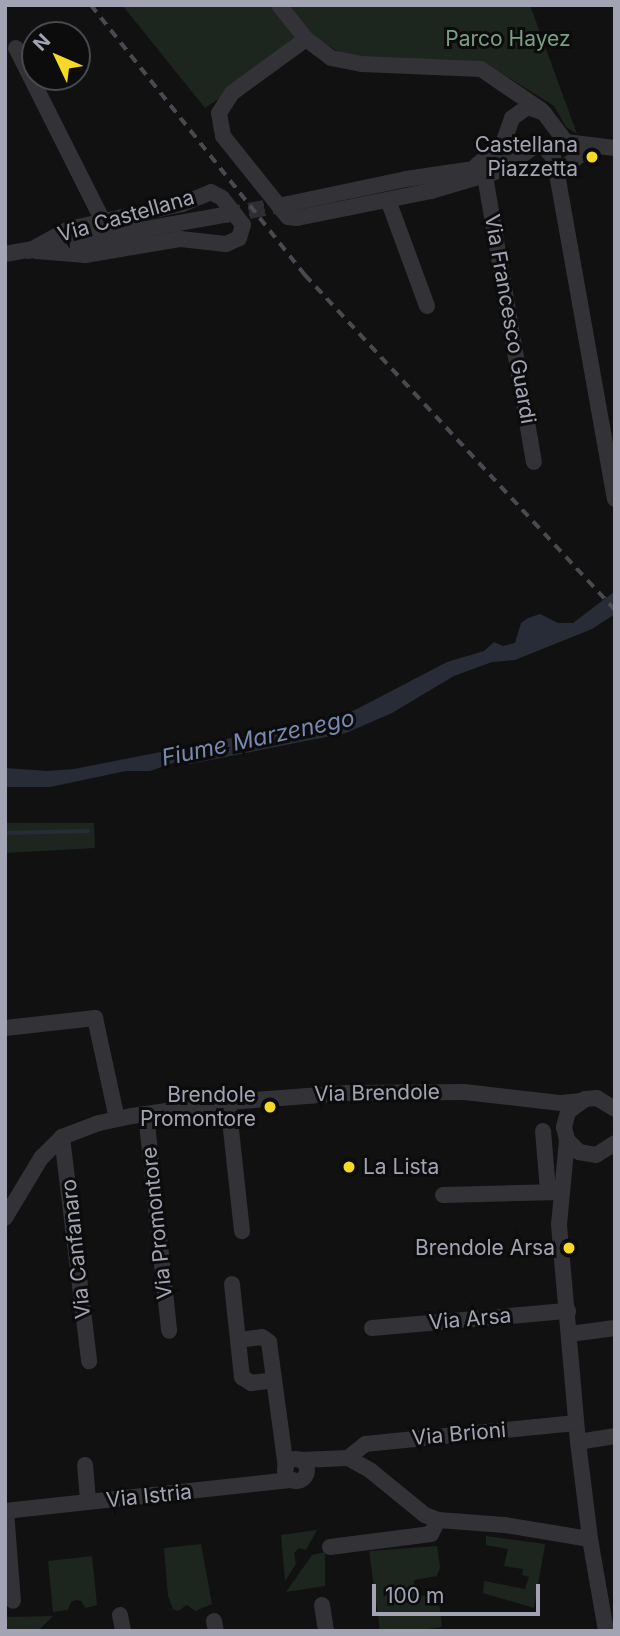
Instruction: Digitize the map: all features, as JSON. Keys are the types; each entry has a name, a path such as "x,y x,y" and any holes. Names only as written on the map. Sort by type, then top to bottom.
{"street":[{"path":"279,5 306,39 323,53 339,60 381,66 473,68 487,72 545,116 566,142 610,148"},
{"path":"306,39 226,99 219,113 223,136 288,217 297,218 388,200 479,172 498,151 516,114 524,108 545,116"},
{"path":"16,48 103,220"},
{"path":"503,85 510,127 517,144 566,155 610,148"},
{"path":"283,205 510,166 513,161 538,148 548,138 545,116"},
{"path":"538,148 553,157 558,178 615,499"},
{"path":"558,178 562,169 582,154"},
{"name":"Via Francesco Guardi","path":"479,172 534,462"},
{"name":"Via Castellana","path":"211,192 226,202 242,222 243,229 239,238 226,244 180,239 85,256 33,251 53,236 103,220 177,206 211,192"},
{"path":"388,200 427,306"},
{"name":"Via Castellana","path":"5,254 225,215"},
{"path":"5,1028 95,1018 117,1119"},
{"name":"Via Brendole","path":"5,1218 41,1158 62,1137 117,1119 228,1102 299,1095 428,1092 561,1103 597,1098 615,1091"},
{"name":"Via Brendole","path":"525,1098 552,1113 579,1152 605,1152"},
{"path":"597,1098 615,1109"},
{"path":"556,1190 568,1112 579,1101"},
{"path":"228,1102 242,1231"},
{"name":"Via Promontore","path":"146,1114 169,1331"},
{"path":"543,1131 556,1190 576,1423 590,1539 608,1624"},
{"name":"Via Canfanaro","path":"62,1137 89,1361"},
{"path":"443,1195 556,1190 574,1167 605,1152"},
{"path":"232,1283 244,1380 251,1383 274,1380"},
{"name":"Via Arsa","path":"372,1328 568,1311"},
{"path":"570,1334 615,1328"},
{"path":"238,1340 262,1337 268,1340 293,1469"},
{"name":"Via Brioni","path":"348,1458 365,1444 576,1423"},
{"path":"578,1441 615,1436"},
{"path":"348,1458 371,1471 422,1512 438,1520 505,1525 590,1539"},
{"name":"Via Istria","path":"6,1511 88,1502 348,1458"},
{"path":"85,1465 88,1502"},
{"path":"6,1511 13,1601"},
{"path":"330,1546 431,1534 438,1520"},
{"path":"322,1605 326,1631"}],"green space":[{"path":"122,5 269,5 300,44 205,108"},
{"name":"Parco Hayez","path":"288,5 530,5 577,134 566,127 554,106 487,64 461,60 359,59 340,53 311,34"},
{"path":"5,823 94,823 95,848 5,853"},
{"path":"317,1530 306,1550 299,1548 294,1553 296,1564 285,1581 281,1535"},
{"path":"486,1536 545,1544 534,1608 483,1593 484,1581 525,1589 529,1577 522,1575 523,1569 504,1566 508,1549 486,1545"},
{"path":"201,1544 212,1604 195,1611 187,1605 178,1611 173,1609 168,1596 164,1548"},
{"path":"437,1546 440,1567 437,1576 414,1580 416,1597 438,1594 442,1627 427,1629 430,1631 380,1631 369,1551"},
{"path":"325,1552 325,1586 286,1592 312,1555"},
{"path":"92,1556 97,1605 86,1608 81,1601 76,1600 71,1602 68,1610 53,1612 48,1561"},
{"path":"53,1616 38,1631 5,1631 5,1617"}],"water":[{"name":"Fiume Marzenego","path":"615,591 615,614 592,629 515,660 492,662 454,676 392,713 346,733 190,764 173,763 150,771 126,771 50,787 5,787 5,768 47,771 74,769 318,721 355,710 447,662 484,651 494,642 503,646 515,643 521,623 528,618 540,614 558,623 573,623"}],"waterway":[{"path":"5,833 88,831"}],"tunnel":[{"path":"225,215 283,205"}],"railway":[{"path":"91,5 305,275 615,610"}],"place":[{"name":"Castellana Piazzetta","path":"592,157"},
{"name":"Brendole Promontore","path":"270,1107"},
{"name":"La Lista","path":"349,1167"},
{"name":"Brendole Arsa","path":"569,1248"}]}
